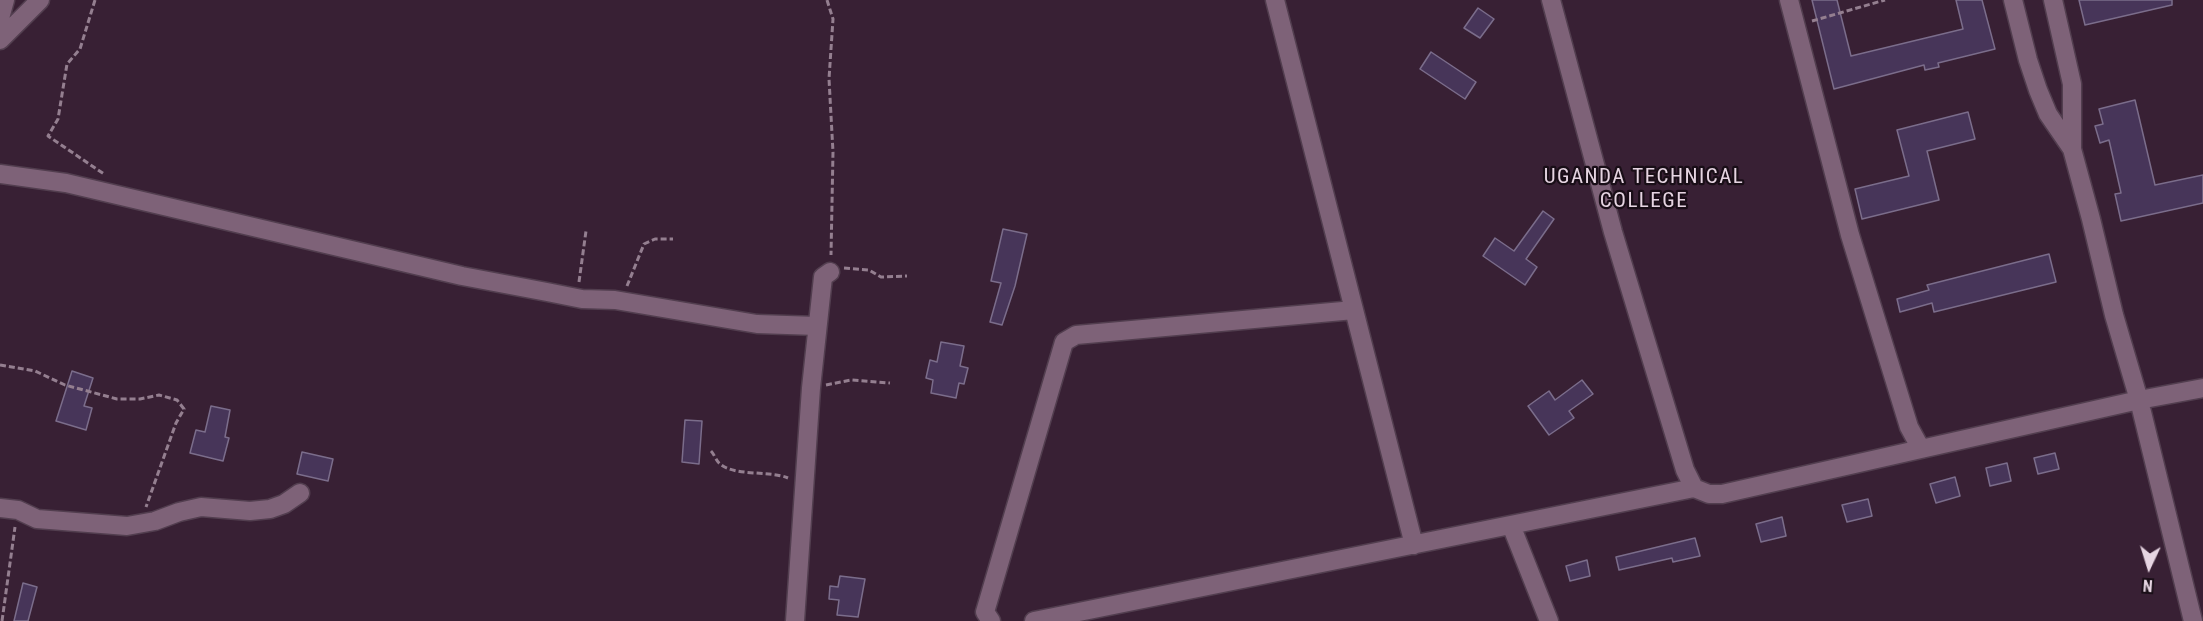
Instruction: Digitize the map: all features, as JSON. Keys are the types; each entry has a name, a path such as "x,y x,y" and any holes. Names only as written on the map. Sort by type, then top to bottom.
{"street":[{"path":"0,18 4,0"},
{"path":"0,40 40,0"},
{"path":"1275,0 1414,545"},
{"path":"1551,0 1613,231 1685,470 1694,488"},
{"path":"1789,0 1850,235 1909,427 1921,449"},
{"path":"2013,0 2038,90 2048,114 2072,149"},
{"path":"2053,0 2072,84 2072,149 2114,315 2139,400 2193,621"},
{"path":"0,174 66,183 462,276 582,299 615,300 757,324 817,326"},
{"path":"795,621 817,326 824,277 830,272"},
{"path":"991,621 985,612 1064,342 1076,335 1354,310"},
{"path":"1034,621 1694,488 1709,494 1722,494 2139,400 2203,388"},
{"path":"9,509 37,519 127,526 155,521 201,507 270,509 284,504 300,493"},
{"path":"1511,525 1549,621"}],"path":[{"path":"95,0 80,49 67,64 58,119 48,136 106,175"},
{"path":"827,0 833,19 829,79 833,152 830,272 843,268 869,270 881,277 908,276"},
{"path":"1795,25 1886,0"},
{"path":"582,299 579,274 586,231"},
{"path":"615,300 627,289 644,244 655,239 673,239"},
{"path":"0,365 35,370 64,385 117,399 159,396 177,400 184,409 176,423 146,507"},
{"path":"811,388 851,380 890,383"},
{"path":"711,451 720,464 735,470 786,476 804,489"},
{"path":"2,621 9,509"}],"building":[{"path":"1812,0 1837,0 1851,56 1963,29 1956,0 1982,0 1995,49 1938,63 1939,67 1925,70 1924,65 1834,89"},
{"path":"2079,0 2172,0 2172,5 2085,25"},
{"path":"1478,8 1494,19 1480,38 1464,28"},
{"path":"1431,52 1476,82 1465,99 1420,69"},
{"path":"2135,100 2155,185 2203,175 2203,203 2121,221 2115,194 2121,193 2109,140 2100,143 2095,126 2103,124 2099,109"},
{"path":"1968,112 1975,139 1927,151 1939,200 1862,219 1855,189 1909,176 1897,130"},
{"path":"1543,211 1554,219 1526,259 1537,267 1525,285 1483,256 1495,238 1514,251"},
{"path":"1003,229 1027,234 1015,286 1002,325 990,322 1001,283 991,281"},
{"path":"2049,254 2056,282 1934,312 1932,303 1900,312 1897,299 1929,290 1927,285"},
{"path":"941,342 964,346 960,366 968,368 964,384 959,383 956,398 931,393 933,380 926,378 930,360 937,362"},
{"path":"72,371 93,378 84,406 92,408 86,430 56,421"},
{"path":"1582,380 1593,394 1569,411 1574,418 1549,435 1528,406 1549,391 1555,400"},
{"path":"211,406 230,410 225,437 229,438 223,461 190,453 196,430 205,432"},
{"path":"685,420 702,421 699,464 682,462"},
{"path":"302,452 333,459 328,481 297,474"},
{"path":"2055,453 2059,469 2038,474 2034,458"},
{"path":"2007,463 2011,481 1990,486 1986,468"},
{"path":"1955,477 1960,496 1936,503 1930,484"},
{"path":"1868,499 1872,516 1847,522 1842,505"},
{"path":"1782,517 1786,536 1761,542 1756,524"},
{"path":"1695,538 1700,556 1673,562 1672,558 1619,570 1616,557"},
{"path":"1587,560 1590,576 1570,581 1566,566"},
{"path":"840,576 865,579 858,617 837,615 839,600 829,599 830,586 838,587"},
{"path":"23,583 37,587 28,621 14,621"}],"district":[{"name":"UGANDA TECHNICAL COLLEGE","path":"1644,190"}]}
